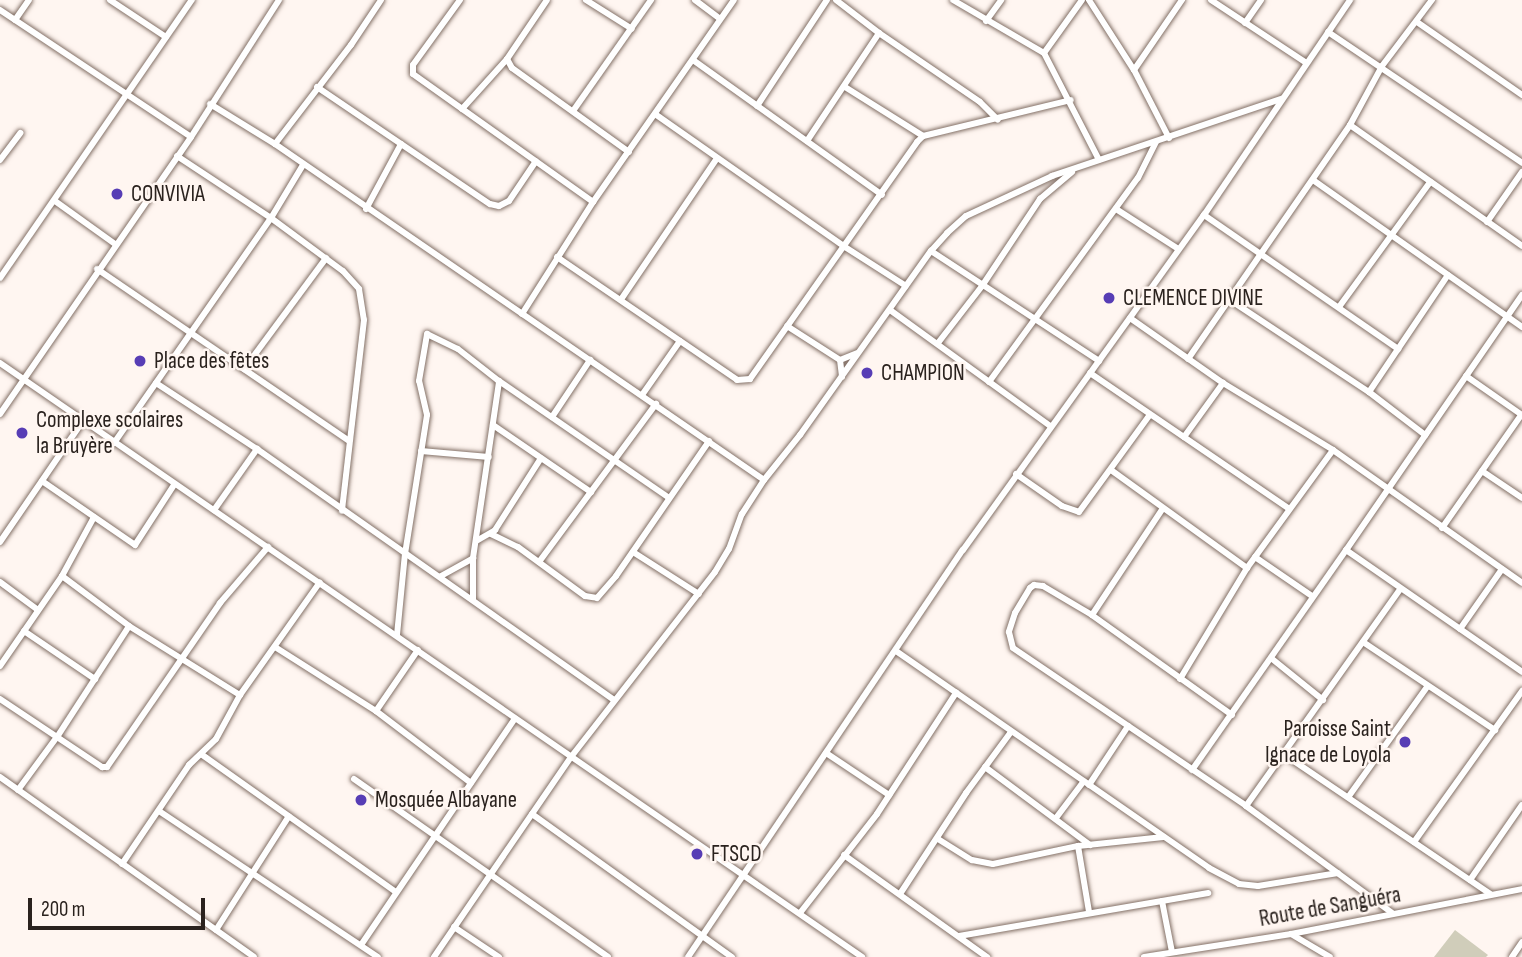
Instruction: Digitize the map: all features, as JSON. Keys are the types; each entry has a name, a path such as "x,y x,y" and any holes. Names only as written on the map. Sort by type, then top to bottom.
{"street":[{"path":"15,20 29,0"},
{"path":"110,0 166,37"},
{"path":"1,274 55,201 192,0"},
{"path":"0,414 97,268 191,136 279,0"},
{"path":"275,144 351,45 381,0"},
{"path":"460,0 412,70 413,74 593,202"},
{"path":"462,108 508,59 547,0"},
{"path":"586,0 632,29"},
{"path":"573,111 651,0"},
{"path":"695,0 720,19"},
{"path":"522,314 593,202 734,0"},
{"path":"757,106 827,0"},
{"path":"836,0 980,102 998,120"},
{"path":"953,0 1044,53 1071,100 1099,160"},
{"path":"986,21 1001,0"},
{"path":"1044,53 1082,0"},
{"path":"1089,0 1134,71 1169,138"},
{"path":"1134,71 1181,0"},
{"path":"1211,0 1305,62"},
{"path":"1245,23 1261,0"},
{"path":"688,957 1016,474 1130,318 1177,248 1204,215 1305,62 1350,0"},
{"path":"1188,359 1350,125 1382,66 1432,0"},
{"path":"0,10 191,136"},
{"path":"1417,22 1522,94"},
{"path":"1328,32 1522,163"},
{"path":"807,141 879,33"},
{"path":"508,59 512,68 629,152"},
{"path":"693,60 882,195"},
{"path":"317,87 495,206 509,201 536,162"},
{"path":"845,87 923,136"},
{"path":"434,957 571,757 724,559 742,514 764,480 842,377 931,251 966,216 1040,181 1282,99"},
{"path":"558,257 622,298 737,380 745,381 756,373 882,195 911,149 923,136 998,120 1071,100"},
{"path":"210,104 275,144 764,480"},
{"path":"655,114 845,247 906,286"},
{"path":"1350,125 1522,246"},
{"path":"0,160 20,133"},
{"path":"989,382 1037,320 1138,178 1156,142"},
{"path":"366,209 401,144"},
{"path":"177,156 326,258 359,289 363,309 342,511"},
{"path":"622,298 718,158"},
{"path":"114,443 271,218 303,165"},
{"path":"939,343 982,286 1045,193 1076,169"},
{"path":"1487,222 1522,172"},
{"path":"1313,180 1522,327"},
{"path":"1040,181 1045,193"},
{"path":"1339,307 1430,182"},
{"path":"55,201 115,244"},
{"path":"1116,209 1177,248"},
{"path":"1204,215 1398,349"},
{"path":"931,251 1099,361"},
{"path":"244,369 326,258"},
{"path":"97,268 349,441"},
{"path":"1369,392 1448,275"},
{"path":"1192,770 1522,295"},
{"path":"1230,300 1369,392 1425,435"},
{"path":"890,310 1050,426"},
{"path":"1130,318 1223,383 1333,450 1522,583"},
{"path":"787,326 839,360 842,377"},
{"path":"397,635 405,554 427,408 419,389 419,373 427,334 458,349 499,381 669,498"},
{"path":"642,395 680,341"},
{"path":"839,360 858,353"},
{"path":"552,417 590,360"},
{"path":"0,363 862,957"},
{"path":"1090,373 1149,416 1289,509"},
{"path":"1442,528 1522,415 1466,376"},
{"path":"473,599 473,558 478,540 499,381"},
{"path":"156,383 441,576 614,700"},
{"path":"1184,437 1223,383"},
{"path":"539,562 656,404"},
{"path":"1016,474 1076,513 1085,508 1149,416"},
{"path":"0,542 83,421"},
{"path":"493,425 591,492"},
{"path":"491,534 539,562 593,599 602,593 633,552 709,441"},
{"path":"214,510 257,449"},
{"path":"1180,679 1247,568 1333,450"},
{"path":"421,451 489,457"},
{"path":"478,540 491,534 541,458"},
{"path":"1111,470 1247,568"},
{"path":"1482,471 1522,498"},
{"path":"42,481 135,545 174,485"},
{"path":"1092,615 1163,508"},
{"path":"0,666 62,576 94,517"},
{"path":"0,699 102,767 107,766 220,603 268,547"},
{"path":"1346,550 1522,672"},
{"path":"633,552 699,594"},
{"path":"1255,557 1312,596"},
{"path":"441,576 473,558"},
{"path":"1460,628 1502,569"},
{"path":"62,576 129,626 240,695"},
{"path":"0,582 38,610"},
{"path":"122,864 189,765 216,739 240,695 320,582"},
{"path":"1232,715 1092,615 1043,586 1034,584 1014,613 1009,632 1011,645 1246,806 1392,913"},
{"path":"1246,806 1285,755 1400,589"},
{"path":"18,790 57,737 129,626"},
{"path":"24,631 94,679"},
{"path":"1363,642 1494,730"},
{"path":"275,647 376,711 471,783"},
{"path":"376,711 418,650"},
{"path":"896,651 1209,868 1247,886 1338,873"},
{"path":"1271,658 1324,700"},
{"path":"1349,796 1427,687"},
{"path":"1414,842 1522,691"},
{"path":"800,914 889,795 956,693"},
{"path":"361,945 515,718"},
{"path":"1056,818 1128,726"},
{"path":"900,894 1011,732"},
{"path":"826,753 889,795"},
{"path":"201,754 396,892"},
{"path":"1285,755 1490,894"},
{"path":"985,767 1091,846"},
{"path":"0,777 254,957"},
{"path":"354,779 608,957"},
{"path":"1470,880 1522,805"},
{"path":"159,811 378,957"},
{"path":"532,814 732,957"},
{"path":"216,930 289,816"},
{"path":"937,838 972,860 986,864 1078,846 1164,837"},
{"path":"1078,846 1088,912"},
{"path":"845,855 987,957"},
{"name":"Route de Sanguéra","path":"1144,957 1291,934 1522,890"},
{"path":"959,936 1208,893"},
{"path":"1162,901 1172,952"},
{"path":"454,927 499,957"},
{"path":"1291,934 1330,957"},
{"path":"1512,957 1522,942"},
{"path":"1198,948 1199,957"}],"shaded area":[{"path":"1455,930 1488,955 1434,957"}],"place":[{"name":"CONVIVIA","path":"117,194"},
{"name":"CLEMENCE DIVINE","path":"1109,298"},
{"name":"Place des fêtes","path":"140,361"},
{"name":"CHAMPION","path":"867,373"},
{"name":"Complexe scolaires la Bruyère","path":"22,433"},
{"name":"Paroisse Saint Ignace de Loyola","path":"1405,742"},
{"name":"Mosquée Albayane","path":"361,800"},
{"name":"FTSCD","path":"697,854"}]}
